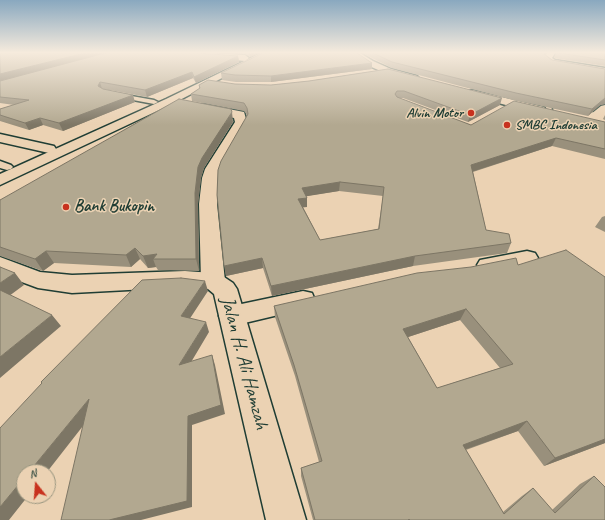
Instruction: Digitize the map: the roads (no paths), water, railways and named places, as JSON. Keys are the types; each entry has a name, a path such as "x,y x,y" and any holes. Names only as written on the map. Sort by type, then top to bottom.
{"main road":[{"path":"162,101 207,77"},
{"path":"0,180 54,150 217,77"},
{"path":"208,82 222,84"},
{"path":"605,109 600,118 462,88 512,104 605,126"},
{"path":"162,101 240,115 241,122 213,169 210,178 208,204 213,281"},
{"path":"0,138 54,150"},
{"path":"2,167 54,150"},
{"path":"466,270 527,258"},
{"name":"Jalan H. Ali Hamzah","path":"0,265 38,280 72,284 185,279 213,281 225,289 286,520"},
{"path":"232,316 323,296"}],"lane":[{"path":"106,92 162,101"},
{"path":"500,110 512,104"}],"place":[{"name":"Alvin Motor","path":"471,113"},
{"name":"SMBC Indonesia","path":"507,125"},
{"name":"Bank Bukopin","path":"66,207"}]}
